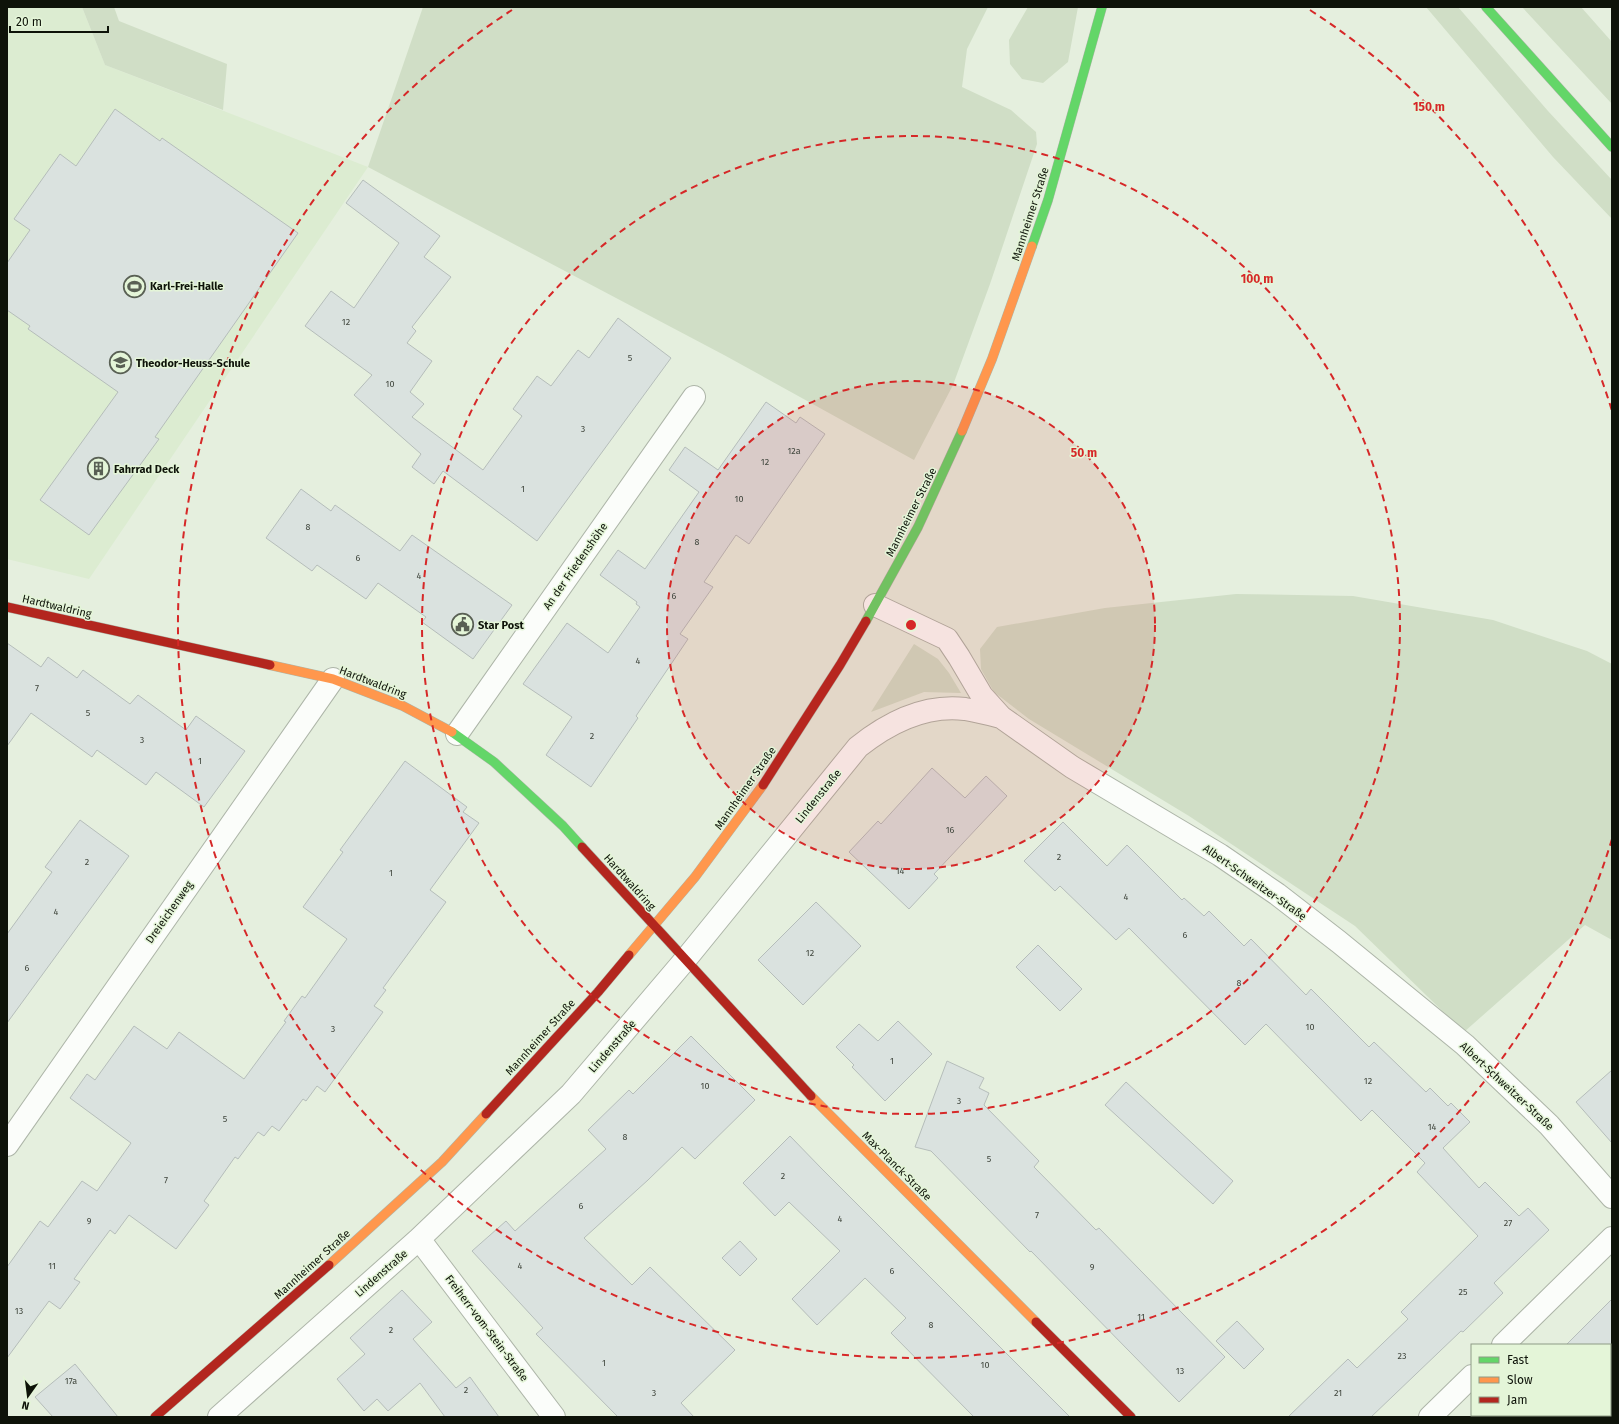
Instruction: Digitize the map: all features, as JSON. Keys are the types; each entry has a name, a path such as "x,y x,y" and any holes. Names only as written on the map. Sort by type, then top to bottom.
{"street":[{"name":"Mannheimer Straße","path":"155,1417 290,1300 442,1162 598,992 695,878 765,782 836,671 875,605 938,487 992,359 1048,200 1102,7"},
{"path":"1486,7 1612,147"},
{"name":"An der Friedenshöhe","path":"457,734 694,397"},
{"name":"Albert-Schweitzer-Straße","path":"875,605 946,639 960,657 982,696 1001,717 1072,767 1220,855 1277,894 1339,942 1465,1046 1549,1125 1612,1197"},
{"name":"Hardtwaldring","path":"7,607 332,679 403,706 457,734 494,762 563,826 654,926"},
{"name":"Dreieichenweg","path":"7,1145 332,679"},
{"name":"Lindenstraße","path":"219,1417 419,1239 571,1094 685,960 858,747 874,734 894,722 922,712 941,709 964,709 1001,717"},
{"name":"Max-Planck-Straße","path":"654,926 829,1115 1131,1417"},
{"path":"1504,1344 1612,1238"},
{"name":"Freiherr-vom-Stein-Straße","path":"419,1239 554,1417"},
{"path":"1430,1417 1471,1377"}],"shaded area":[{"name":"Theodor-Heuss-Schule","path":"7,7 82,7 105,65 368,167 89,579 7,559"},
{"path":"82,7 114,7 119,21 227,64 223,110 105,65"},
{"path":"423,7 988,7 967,49 962,87 1011,110 1036,132 1037,144 990,284 953,385 914,460 724,355 368,167"},
{"path":"1028,7 1078,7 1068,62 1043,83 1022,79 1010,64 1009,40"},
{"path":"1426,7 1458,7 1548,111 1612,180 1612,219 1553,157"},
{"path":"1522,7 1581,7 1612,42 1612,104"},
{"path":"1236,594 1353,596 1493,620 1587,651 1612,664 1612,940 1585,925 1464,1032 1355,926 1189,816 1029,719 994,692 981,669 980,649 997,627 1105,608"},
{"path":"914,644 938,659 949,673 961,693 924,692 871,712"}],"building":[{"name":"Karl-Frei-Halle","path":"115,109 160,141 162,138 298,233 155,437 159,439 89,535 40,500 118,392 28,329 30,326 7,310 7,263 30,230 14,219 60,154 76,166"},
{"path":"363,180 440,236 424,257 451,277 412,327 416,331 407,343 432,361 410,392 424,404 412,417 483,470 522,416 513,409 537,376 551,386 578,350 589,358 618,318 671,358 537,541 443,471 434,484 412,467 421,454 354,395 372,375 305,326 331,291 354,308 399,243 346,203"},
{"path":"766,402 796,423 800,417 825,434 749,544 736,535 704,582 713,587 680,634 688,639 636,716 638,718 591,787 546,755 572,717 523,684 567,623 608,653 640,607 636,604 637,602 600,575 618,550 645,569 699,492 669,470 685,447 718,470"},
{"path":"301,489 331,511 335,505 400,551 412,535 512,605 473,659 422,622 426,617 378,583 366,599 317,565 312,571 266,538"},
{"path":"7,643 41,667 48,657 77,678 83,670 130,704 138,695 186,730 196,716 245,751 204,807 156,772 146,785 97,750 92,757 31,713 7,746"},
{"path":"405,761 467,807 463,812 479,823 430,890 446,902 383,988 386,990 374,1006 383,1012 325,1092 317,1086 306,1101 303,1099 279,1131 272,1126 264,1136 258,1132 238,1159 235,1157 204,1201 209,1205 176,1249 129,1215 115,1234 110,1230 90,1257 74,1279 80,1282 60,1309 49,1301 7,1358 7,1267 40,1221 48,1227 82,1181 97,1191 131,1143 70,1098 87,1074 95,1080 134,1026 167,1049 179,1032 244,1079 286,1022 284,1021 302,996 305,998 347,939 303,907 343,852 340,850"},
{"path":"932,768 965,798 986,776 1007,796 934,874 938,878 909,909 849,852 878,821 881,824"},
{"path":"80,820 129,856 7,1023 7,934 52,872 45,867"},
{"path":"1063,822 1107,866 1127,845 1182,900 1184,898 1204,916 1209,911 1244,946 1251,939 1306,995 1311,989 1369,1047 1374,1042 1426,1092 1430,1088 1448,1106 1451,1103 1470,1122 1443,1148 1479,1188 1485,1182 1519,1216 1528,1208 1549,1230 1494,1283 1503,1293 1371,1417 1288,1417 1348,1359 1357,1368 1408,1319 1401,1312 1478,1236 1417,1172 1425,1163 1372,1110 1361,1121 1266,1024 1245,1045 1129,928 1116,940 1060,886 1055,891 1024,861"},
{"path":"816,902 861,946 803,1005 758,960"},
{"path":"1038,945 1082,989 1060,1011 1016,967"},
{"path":"898,1021 932,1054 885,1101 852,1067 854,1065 836,1047 859,1024 878,1041"},
{"path":"691,1036 755,1100 695,1159 682,1147 584,1238 632,1285 650,1267 735,1350 681,1403 694,1417 618,1417 536,1334 543,1328 472,1251 506,1221 515,1231 606,1149 588,1130 629,1090 633,1094"},
{"path":"947,1061 984,1078 979,1088 989,1093 984,1105 1039,1161 1034,1167 1096,1230 1099,1228 1225,1357 1179,1402 931,1151 915,1147"},
{"path":"1612,1070 1612,1143 1576,1102"},
{"path":"1126,1082 1233,1181 1213,1204 1105,1105"},
{"path":"790,1136 1070,1417 974,1417 891,1333 906,1318 865,1278 817,1325 792,1299 840,1251 789,1202 775,1216 743,1183"},
{"path":"740,1241 757,1259 740,1276 722,1258"},
{"path":"402,1290 432,1322 413,1339 456,1388 470,1377 499,1417 445,1417 420,1383 388,1411 377,1399 364,1411 337,1379 365,1354 350,1338"},
{"path":"1612,1299 1612,1345 1567,1344"},
{"path":"1237,1321 1264,1349 1244,1369 1216,1341"},
{"path":"75,1364 118,1417 53,1417 35,1397"}],"traffic: fast":[{"path":"1032,246 1048,200 1102,7"},
{"path":"1486,7 1612,147"},
{"path":"866,621 918,527 962,431"},
{"path":"452,732 494,762 563,826 582,847"}],"traffic: slow":[{"path":"962,431 992,359 1032,246"},
{"path":"270,665 333,679 403,706 452,732"},
{"path":"629,955 695,877 763,785"},
{"path":"811,1096 1036,1322"},
{"path":"329,1265 442,1162 486,1114"}],"traffic: jam":[{"path":"7,607 270,665"},
{"path":"763,785 840,665 866,621"},
{"path":"582,847 811,1096"},
{"path":"486,1114 598,992 629,955"},
{"path":"155,1417 329,1265"},
{"path":"1036,1322 1131,1417"}],"place":[{"name":"Karl-Frei-Halle","path":"134,286"},
{"name":"Theodor-Heuss-Schule","path":"121,363"},
{"name":"Fahrrad Deck","path":"99,469"},
{"name":"Star Post","path":"463,625"}]}
